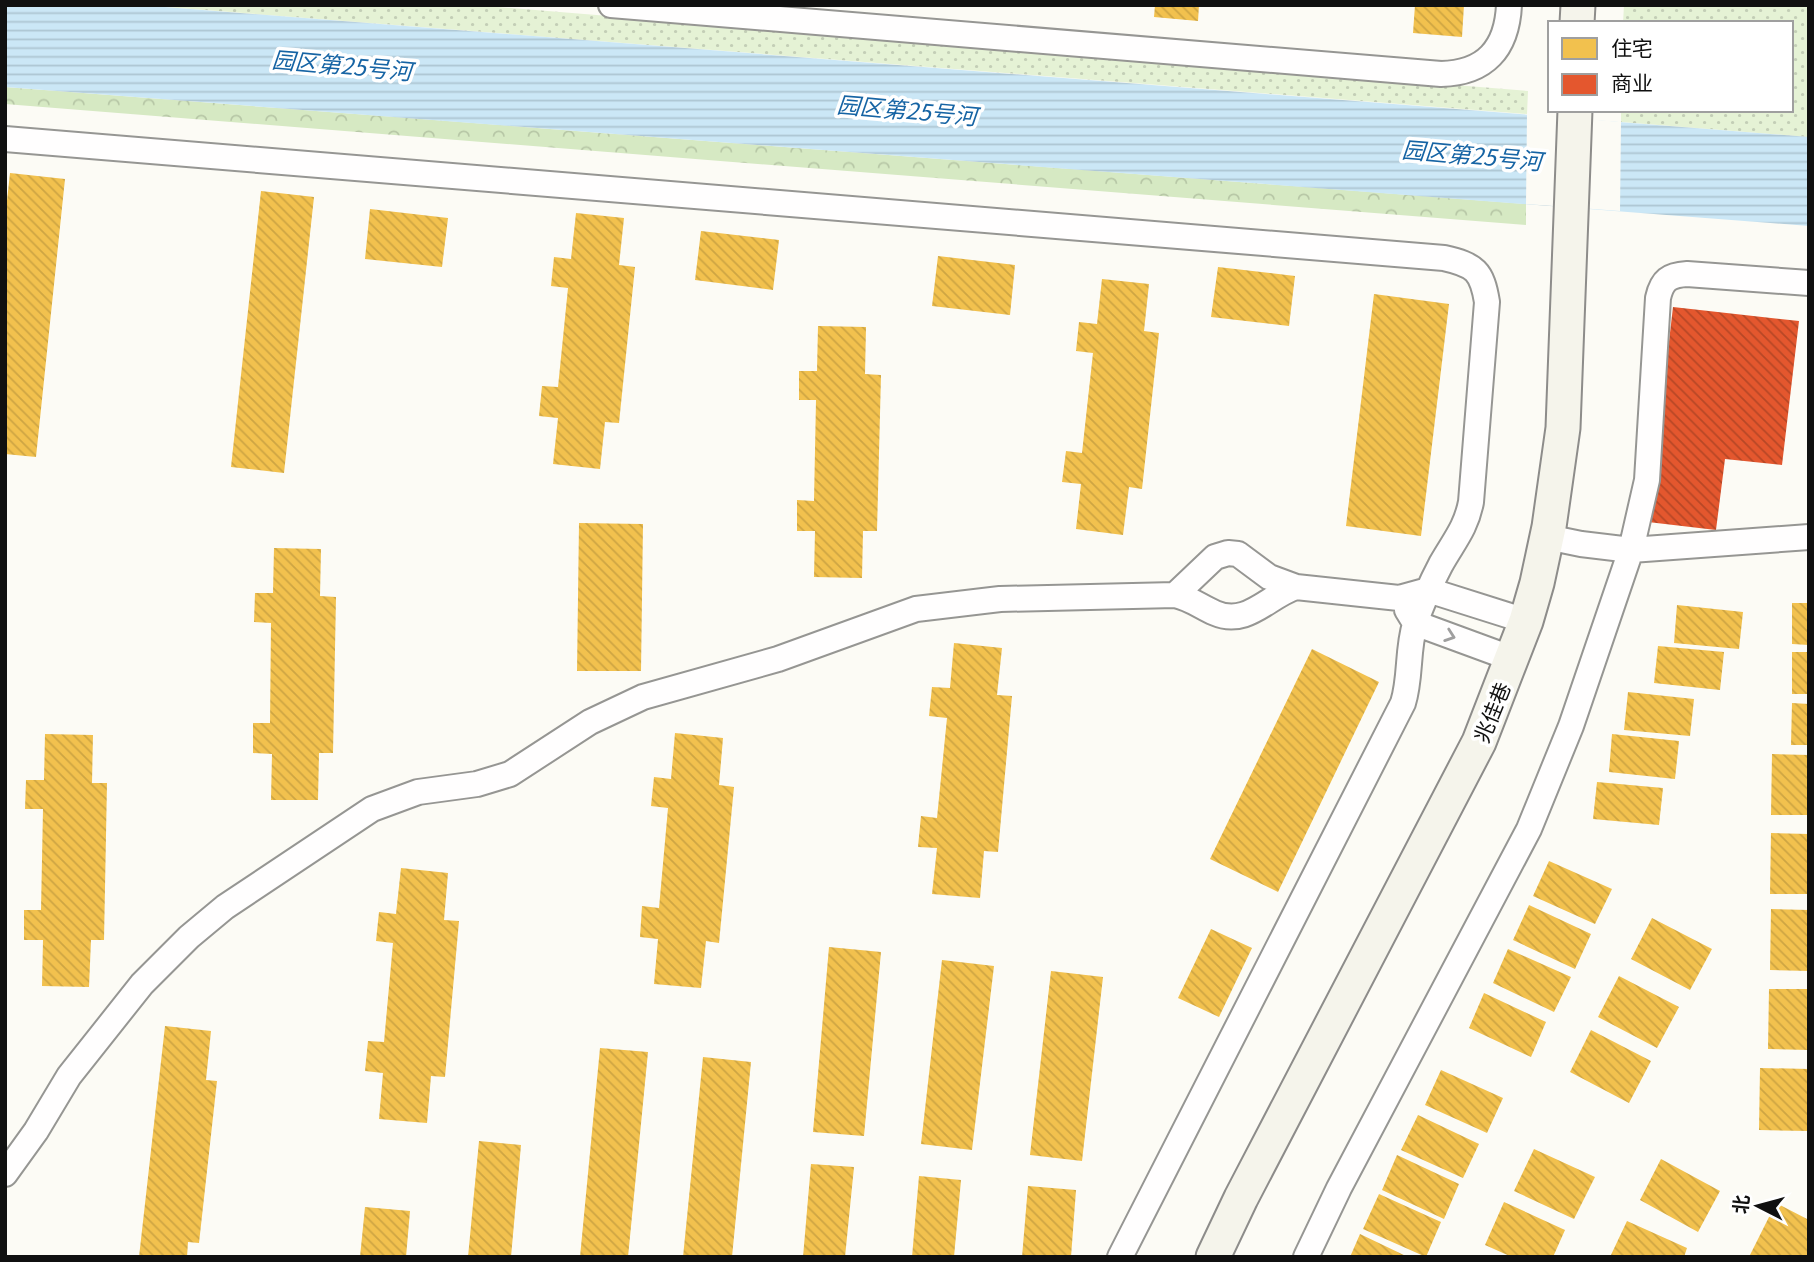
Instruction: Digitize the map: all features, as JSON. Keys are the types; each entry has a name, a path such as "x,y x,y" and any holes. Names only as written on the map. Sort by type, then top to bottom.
{"street":[{"path":"611,5 1459,74 1475,69 1489,58 1501,42 1508,19 1508,5"},
{"name":"兆佳巷","path":"1213,1257 1241,1198 1468,766 1526,621 1547,537 1563,428 1575,114"},
{"path":"5,139 1444,258 1462,262 1475,269 1483,282 1487,302 1471,502 1468,519 1428,590 1415,623 1410,646 1407,691 1403,703 1120,1257"},
{"path":"1306,1257 1339,1188 1529,829 1572,726 1631,550 1647,480 1658,298 1661,286 1666,279 1674,275 1687,274 1809,284"},
{"path":"1547,537 1591,546 1631,550 1809,537"},
{"path":"1174,595 1216,557 1228,553 1238,554 1269,577 1296,587 1399,598 1428,590 1526,621"},
{"path":"5,1174 36,1131 69,1076 142,984 189,937 225,907 372,809 418,792 477,785 510,774 590,722 643,697 778,659 916,609 1000,599 1174,595 1185,597 1214,613 1241,617 1255,611 1281,592 1296,587"},
{"path":"1399,598 1415,623 1513,659"}],"green space":[{"path":"140,5 473,5 1528,91 1527,114"},
{"path":"1624,5 1809,5 1809,137 1621,122 1621,112 1793,112 1793,21 1623,21"},
{"path":"5,87 1526,204 1526,225 5,104"}],"water":[{"name":"园区第25号河","path":"5,5 140,5 1809,137 1809,226 5,87"}],"pier":[{"path":"1527,114 1621,122 1620,211 1526,204"}],"building: 住宅":[{"path":"1155,5 1199,5 1198,21 1154,17"},
{"path":"1415,5 1464,5 1462,37 1413,33"},
{"path":"10,173 65,179 36,457 5,454 5,219"},
{"path":"261,191 314,197 284,473 231,467"},
{"path":"370,209 448,218 442,267 365,259"},
{"path":"576,213 624,218 619,265 635,267 619,423 605,422 600,469 553,464 558,418 539,416 542,386 558,387 568,288 551,286 554,257 571,259"},
{"path":"701,231 779,240 773,290 695,280"},
{"path":"938,256 1015,265 1010,315 932,306"},
{"path":"1218,267 1295,276 1289,326 1211,317"},
{"path":"1102,279 1149,284 1144,331 1159,333 1142,489 1129,487 1123,535 1076,529 1081,484 1062,482 1066,451 1082,453 1093,353 1076,351 1079,322 1097,324"},
{"path":"1374,294 1449,304 1421,536 1346,526"},
{"path":"818,326 866,327 865,374 881,375 877,531 863,531 862,578 814,577 815,531 797,531 797,500 814,501 816,400 799,400 799,371 817,371"},
{"path":"579,523 643,524 641,671 577,671"},
{"path":"274,548 321,549 320,596 336,597 333,753 319,753 318,800 271,800 272,754 253,753 253,723 270,723 271,623 254,622 255,593 273,593"},
{"path":"1792,603 1809,603 1809,645 1792,644"},
{"path":"1677,605 1743,612 1739,649 1674,643"},
{"path":"954,643 1002,648 997,695 1012,696 998,852 984,851 980,898 932,894 937,848 918,847 921,816 937,818 947,718 929,716 932,687 950,688"},
{"path":"1658,646 1724,652 1720,690 1654,683"},
{"path":"1312,649 1379,682 1278,892 1210,859"},
{"path":"1792,652 1809,652 1809,694 1792,694"},
{"path":"1628,692 1694,699 1690,736 1624,730"},
{"path":"1792,703 1809,704 1809,745 1791,745"},
{"path":"675,733 723,738 719,785 734,787 719,943 706,941 701,988 654,984 658,939 640,937 642,906 659,908 668,808 651,806 654,777 671,779"},
{"path":"45,734 93,735 92,783 107,783 104,940 91,940 89,987 42,986 43,940 24,940 24,910 41,910 43,809 25,809 26,780 44,780"},
{"path":"1612,734 1679,741 1675,779 1609,772"},
{"path":"1772,754 1809,755 1809,815 1771,815"},
{"path":"1597,782 1663,788 1659,825 1593,819"},
{"path":"1771,833 1809,834 1809,894 1770,894"},
{"path":"1549,861 1612,889 1595,924 1533,896"},
{"path":"401,868 448,873 444,920 459,921 445,1077 431,1076 427,1123 379,1119 383,1073 365,1071 368,1041 384,1042 393,943 376,941 379,912 396,914"},
{"path":"1529,905 1591,934 1575,969 1513,940"},
{"path":"1771,909 1809,910 1809,971 1770,970"},
{"path":"1652,918 1712,949 1690,990 1631,959"},
{"path":"1211,929 1252,948 1219,1017 1178,998"},
{"path":"829,947 881,952 864,1136 813,1132"},
{"path":"1508,949 1571,977 1554,1012 1493,983"},
{"path":"942,960 994,966 972,1150 921,1144"},
{"path":"1051,971 1103,977 1082,1161 1030,1155"},
{"path":"1619,976 1679,1007 1657,1048 1598,1017"},
{"path":"1769,989 1809,989 1809,1050 1768,1049"},
{"path":"1484,993 1546,1022 1531,1057 1469,1028"},
{"path":"165,1026 211,1031 206,1080 217,1081 199,1243 188,1242 187,1257 139,1257"},
{"path":"1591,1030 1651,1061 1629,1103 1570,1072"},
{"path":"600,1048 648,1052 628,1257 580,1257"},
{"path":"703,1057 751,1062 732,1257 683,1257"},
{"path":"1760,1068 1809,1069 1809,1131 1759,1130"},
{"path":"1441,1070 1503,1098 1487,1133 1425,1105"},
{"path":"1418,1115 1479,1144 1463,1178 1401,1150"},
{"path":"479,1141 521,1145 511,1257 468,1257"},
{"path":"1534,1149 1595,1177 1574,1219 1514,1191"},
{"path":"1397,1155 1459,1184 1444,1219 1382,1190"},
{"path":"1661,1159 1720,1191 1698,1232 1640,1200"},
{"path":"811,1164 854,1167 845,1257 803,1257"},
{"path":"919,1176 961,1180 954,1257 912,1257"},
{"path":"1028,1186 1076,1190 1071,1257 1022,1257"},
{"path":"1379,1194 1441,1222 1426,1257 1363,1229"},
{"path":"1504,1202 1565,1230 1553,1257 1512,1257 1485,1245"},
{"path":"1776,1203 1809,1220 1809,1257 1749,1257"},
{"path":"365,1207 410,1211 406,1257 360,1257"},
{"path":"1627,1221 1687,1248 1684,1257 1610,1257"},
{"path":"1360,1234 1408,1257 1350,1257"}],"building: 商业":[{"path":"1673,307 1799,321 1782,465 1725,459 1716,530 1648,522"}]}
